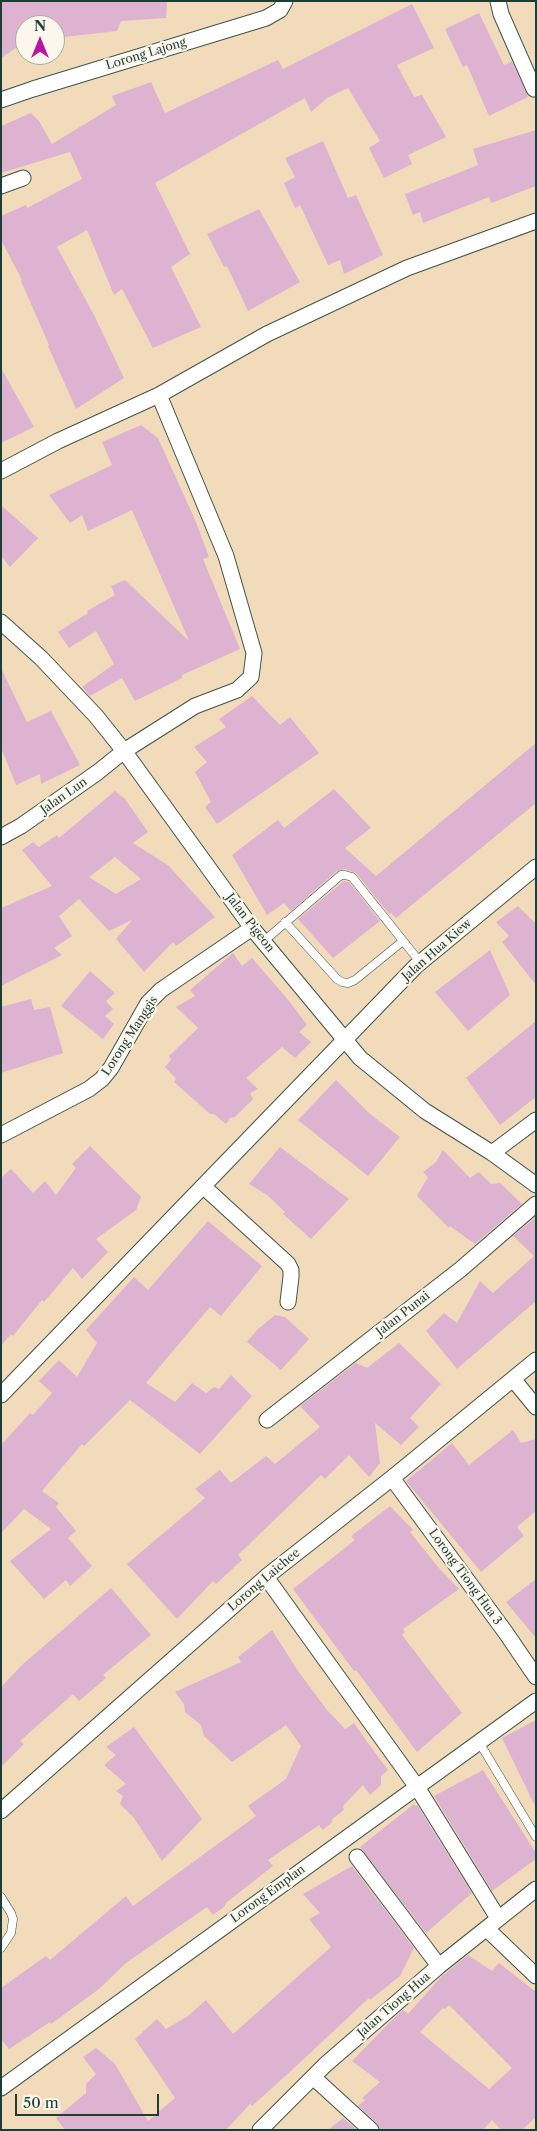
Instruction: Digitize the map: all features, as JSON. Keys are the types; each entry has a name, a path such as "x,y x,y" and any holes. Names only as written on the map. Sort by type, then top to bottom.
{"street":[{"name":"Lorong Lajong","path":"1,100 70,77 266,18 280,10 285,1"},
{"path":"498,1 534,89"},
{"path":"1,186 22,178"},
{"path":"1,470 58,441 159,395 267,334 407,268 536,221"},
{"name":"Jalan Lun","path":"1,836 21,826 124,751 195,706 237,690 251,677 254,653 226,556 159,395"},
{"name":"Jalan Pigeon","path":"1,622 48,665 96,716 124,751 252,928 360,1058 426,1111 492,1153 536,1185"},
{"name":"Jalan Hua Kiew","path":"1,1395 420,962 536,867"},
{"name":"Lorong Manggis","path":"1,1135 102,1079 111,1068 148,1003 161,990 252,928"},
{"path":"492,1153 536,1120"},
{"path":"204,1187 288,1264 291,1270 291,1277 288,1302"},
{"name":"Jalan Punai","path":"268,1420 461,1269 536,1204"},
{"name":"Lorong Laichee","path":"1,1811 266,1577 392,1478 536,1360"},
{"path":"513,1379 536,1407"},
{"name":"Lorong Tiong Hua 3","path":"392,1478 506,1632 536,1676"},
{"path":"266,1577 417,1787 498,1918"},
{"name":"Lorong Emplan","path":"1,2088 536,1701"},
{"path":"357,1857 439,1966"},
{"name":"Jalan Tiong Hua","path":"260,2130 313,2077 439,1966 536,1890"},
{"path":"487,1929 536,1976"},
{"path":"313,2077 371,2130"}],"lane":[{"path":"264,941 340,875 345,875 352,877 420,962"},
{"path":"285,922 337,979 348,983 355,980 403,941"},
{"path":"479,1742 536,1837"},
{"path":"1,1897 13,1919 11,1933 1,1948"}],"building":[{"path":"1,1 167,1 166,18 121,21 117,31 65,37 65,15 15,15 15,48 1,58"},
{"path":"412,4 434,48 397,65 414,97 422,95 446,137 408,155 412,164 384,178 369,148 380,141 348,88 327,98 311,112 305,98 155,183 190,254 171,267 201,327 153,348 122,289 114,295 87,230 57,247 95,317 124,378 76,409 48,346 22,280 1,240 1,216 26,205 27,208 82,179 70,152 1,173 1,126 31,113 39,121 52,144 116,105 112,96 151,82 165,113 278,60 283,69"},
{"path":"479,13 504,65 512,61 528,97 489,116 467,65 463,67 445,29"},
{"path":"536,130 536,186 491,203 489,197 423,223 420,212 413,215 405,194 478,165 473,149"},
{"path":"323,141 348,198 356,195 383,255 344,274 340,260 328,265 300,205 295,208 284,183 295,177 285,158"},
{"path":"259,209 300,282 248,311 227,266 224,267 207,234"},
{"path":"1,368 34,427 1,443"},
{"path":"141,425 158,438 196,522 209,557 203,559 240,649 182,675 182,678 135,701 122,678 90,696 82,687 114,664 96,631 69,648 58,632 88,613 87,611 115,595 111,586 125,580 189,641 132,510 88,531 82,515 70,523 49,495 112,465 102,442"},
{"path":"1,505 38,538 10,567 1,556"},
{"path":"1,668 27,722 51,711 80,765 41,784 40,774 16,785 1,748"},
{"path":"252,696 280,725 290,717 319,753 217,824 205,807 211,802 195,772 207,762 194,747 226,727 219,719"},
{"path":"536,743 536,803 396,918 391,913 389,914 356,873 345,869 337,871 291,911 284,903 267,915 232,855 278,820 284,828 334,789 371,828 345,848 376,876"},
{"path":"115,791 125,799 148,832 133,843 169,866 215,917 176,946 173,942 144,972 116,939 132,920 109,931 79,899 59,916 72,936 54,948 62,955 1,986 1,908 52,886 22,850 33,842 39,847 57,835 59,838","holes":["115,857 141,879 116,894 89,877"]},
{"path":"344,881 349,882 380,921 333,958 298,919"},
{"path":"518,906 536,924 536,985 502,942 509,936 496,922"},
{"path":"490,950 510,995 468,1031 435,992"},
{"path":"233,953 242,966 252,958 307,1025 299,1032 311,1042 295,1058 282,1047 246,1078 258,1089 250,1093 253,1099 235,1117 230,1118 226,1124 214,1114 210,1114 174,1082 176,1079 165,1067 171,1060 169,1056 198,1028 176,1007 195,996 190,990"},
{"path":"90,971 115,993 106,1001 113,1009 105,1016 114,1024 103,1039 61,1006"},
{"path":"31,999 34,1010 50,1007 63,1053 1,1073 1,1007"},
{"path":"536,1021 536,1097 500,1125 466,1078"},
{"path":"336,1080 370,1114 400,1137 368,1176 298,1120"},
{"path":"90,1146 141,1197 136,1210 96,1239 108,1252 82,1279 73,1268 44,1302 42,1300 13,1336 11,1334 1,1346 1,1178 11,1169 33,1193 45,1181 56,1195 76,1168 72,1164"},
{"path":"280,1147 349,1199 311,1239 283,1214 285,1212 267,1195 249,1184"},
{"path":"443,1150 470,1178 479,1172 491,1184 500,1183 522,1204 475,1244 450,1226 449,1228 417,1196 428,1177 423,1172 436,1162"},
{"path":"536,1217 536,1301 457,1369 426,1331 444,1313 457,1323 480,1281 493,1293 534,1256 513,1236"},
{"path":"208,1221 262,1266 221,1316 210,1307 146,1383 175,1402 192,1383 206,1393 214,1387 219,1389 231,1375 252,1396 200,1454 130,1400 84,1446 82,1444 42,1491 59,1503 56,1507 76,1531 68,1538 92,1566 70,1586 66,1580 44,1599 10,1561 51,1529 24,1509 1,1533 1,1445 30,1413 33,1415 52,1393 39,1381 59,1360 77,1377 97,1343 86,1330 134,1277 148,1290"},
{"path":"275,1315 285,1317 309,1339 281,1370 247,1342 257,1330"},
{"path":"399,1343 441,1384 410,1418 419,1427 401,1445 375,1423 380,1463 369,1477 349,1455 325,1479 321,1475 238,1555 242,1560 216,1584 213,1581 177,1619 127,1564 205,1498 195,1489 220,1470 231,1483 266,1456 275,1464 320,1427 300,1406 356,1363 367,1368"},
{"path":"513,1430 521,1443 536,1439 536,1511 517,1527 524,1536 481,1572 406,1481 452,1443 469,1465"},
{"path":"390,1506 413,1530 410,1532 438,1567 459,1589 403,1629 405,1632 402,1635 462,1713 417,1752 293,1589 355,1540 351,1536"},
{"path":"536,1579 536,1638 506,1602"},
{"path":"111,1588 151,1635 103,1675 106,1678 79,1701 73,1694 20,1741 24,1744 1,1767 1,1687 23,1664"},
{"path":"272,1630 298,1671 327,1710 345,1729 354,1723 388,1770 381,1776 381,1785 370,1795 363,1785 343,1806 344,1810 332,1819 332,1822 323,1830 319,1825 268,1860 273,1866 227,1902 224,1907 213,1915 207,1907 126,1963 99,1989 51,2024 50,2022 9,2049 1,2039 1,1988 46,1956 50,1960 126,1896 133,1906 256,1816 248,1806 286,1779 301,1746 286,1725 232,1762 204,1736 201,1725 185,1712 184,1704 175,1692 241,1662 238,1657"},
{"path":"536,1720 536,1808 502,1738"},
{"path":"134,1727 202,1819 162,1861 134,1818 120,1804 123,1796 116,1791 126,1784 104,1765 116,1755 106,1747"},
{"path":"483,1770 536,1853 536,1859 492,1891 434,1796"},
{"path":"414,1804 415,1806 417,1805 472,1893 426,1933 360,1847"},
{"path":"352,1866 414,1948 400,1976 370,2000 369,1998 252,2106 250,2104 226,2130 65,2130 56,2118 86,2093 86,2084 96,2074 83,2057 96,2048 115,2064 148,2121 175,2098 135,2039 157,2019 166,2029 188,2016 206,2000 233,2034 331,1947 309,1919 320,1913 303,1894"},
{"path":"468,1955 492,1971 499,1963 536,1992 536,2117 522,2130 501,2130 492,2120 483,2130 380,2130 377,2123 358,2106 365,2100 362,2098 380,2082 352,2061 403,2010 408,2014 442,1976","holes":["449,2005 512,2068 489,2089 420,2032 443,2008 445,2009"]},
{"path":"343,2118 357,2130 328,2130"}]}
